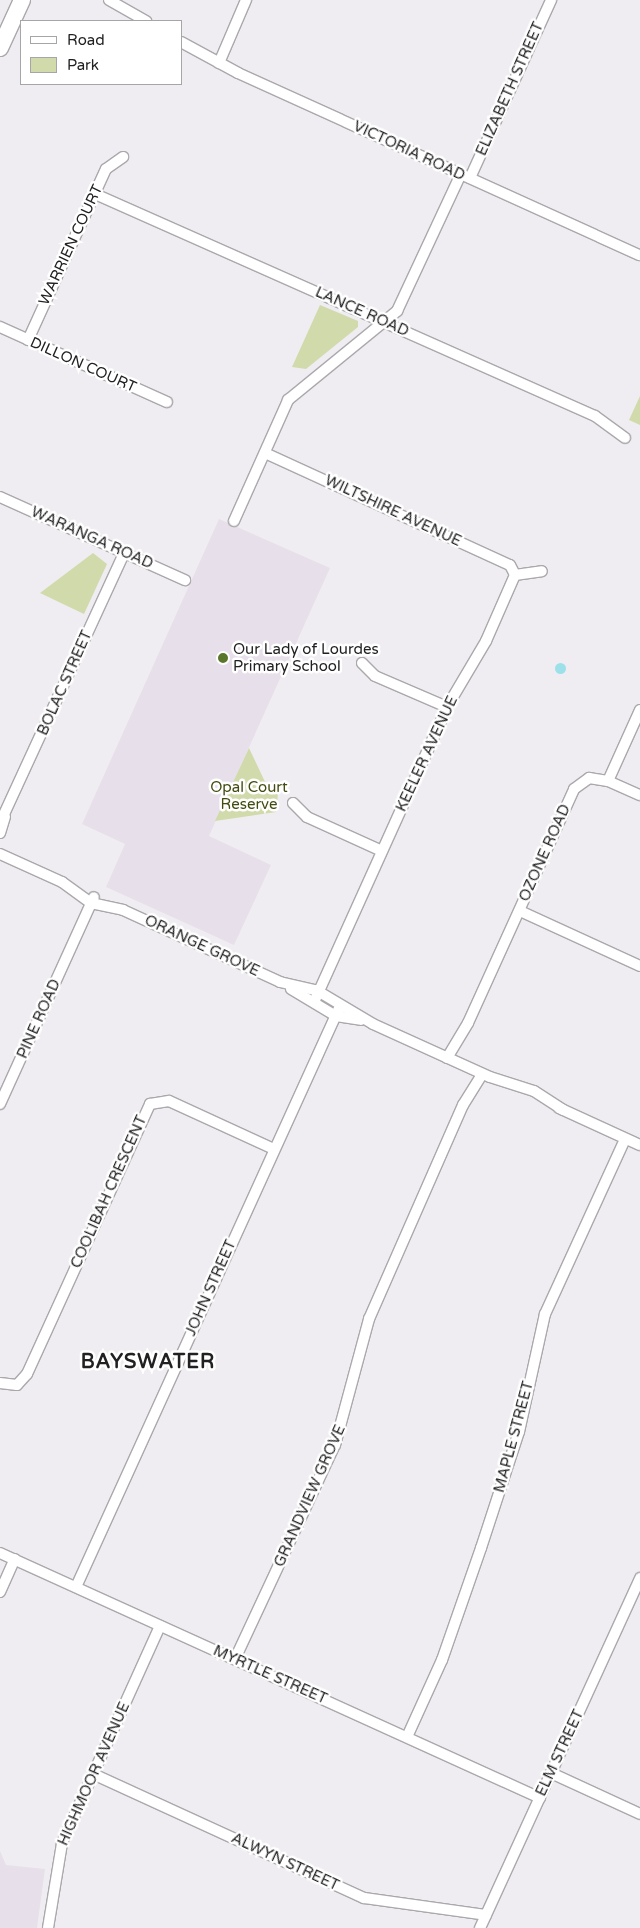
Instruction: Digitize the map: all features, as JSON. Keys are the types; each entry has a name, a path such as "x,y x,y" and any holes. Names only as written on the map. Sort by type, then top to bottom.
{"main road":[{"path":"0,48 5,24 22,0"}],"street":[{"path":"109,0 144,20"},
{"path":"219,63 246,0"},
{"name":"ELIZABETH STREET","path":"234,521 288,400 385,322 404,301 551,0"},
{"name":"VICTORIA ROAD","path":"182,43 219,63 640,255"},
{"name":"WARRIEN COURT","path":"28,340 106,169 123,157"},
{"name":"LANCE ROAD","path":"95,194 595,416 625,438"},
{"name":"DILLON COURT","path":"0,327 166,402"},
{"name":"WILTSHIRE AVENUE","path":"265,453 510,564 515,575"},
{"name":"WARANGA ROAD","path":"0,496 185,580"},
{"name":"BOLAC STREET","path":"0,823 124,553"},
{"path":"515,575 542,571"},
{"name":"KEELER AVENUE","path":"318,994 447,707 486,641 515,575"},
{"path":"362,663 375,676 447,707"},
{"path":"640,710 608,781 640,795"},
{"name":"OZONE ROAD","path":"451,1059 576,786 593,777 608,781"},
{"path":"293,803 307,817 382,851"},
{"name":"BOLAC STREET","path":"0,832 6,813"},
{"name":"ORANGE GROVE","path":"0,854 62,882 92,901 123,910 280,982 318,994 337,1012 373,1024 640,1146"},
{"name":"PINE ROAD","path":"0,1104 92,901"},
{"path":"520,911 640,966"},
{"name":"JOHN STREET","path":"76,1587 337,1012"},
{"name":"GRANDVIEW GROVE","path":"235,1659 335,1445 370,1319 463,1105 482,1074"},
{"name":"COOLIBAH CRESCENT","path":"0,1382 17,1385 27,1374 150,1104 169,1101 274,1149"},
{"name":"MAPLE STREET","path":"407,1737 442,1660 519,1432 545,1314 625,1139"},
{"name":"MYRTLE STREET","path":"0,1553 540,1798"},
{"path":"0,1592 14,1559"},
{"name":"ELM STREET","path":"480,1928 640,1578"},
{"name":"HIGHMOOR AVENUE","path":"48,1928 62,1843 160,1626"},
{"name":"ALWYN STREET","path":"93,1774 364,1898 486,1915"},
{"path":"551,1774 640,1814"}],"shaded area":[{"name":"Our Lady of Lourdes Primary School","path":"219,519 330,568 209,836 271,865 234,945 106,887 125,844 82,824"},
{"path":"0,1851 6,1865 45,1869 37,1928 0,1928"}],"green space":[{"path":"320,305 358,321 358,327 306,369 292,367"},
{"path":"640,396 640,425 629,420"},
{"path":"93,553 107,564 84,614 40,593"},
{"name":"Opal Court Reserve","path":"249,748 266,784 278,793 276,812 215,821"}],"water":[{"path":"560,662 566,668 560,674 554,668"}],"place":[{"name":"Our Lady of Lourdes Primary School","path":"223,658"}],"district":[{"name":"BAYSWATER","path":"148,1362"}]}
